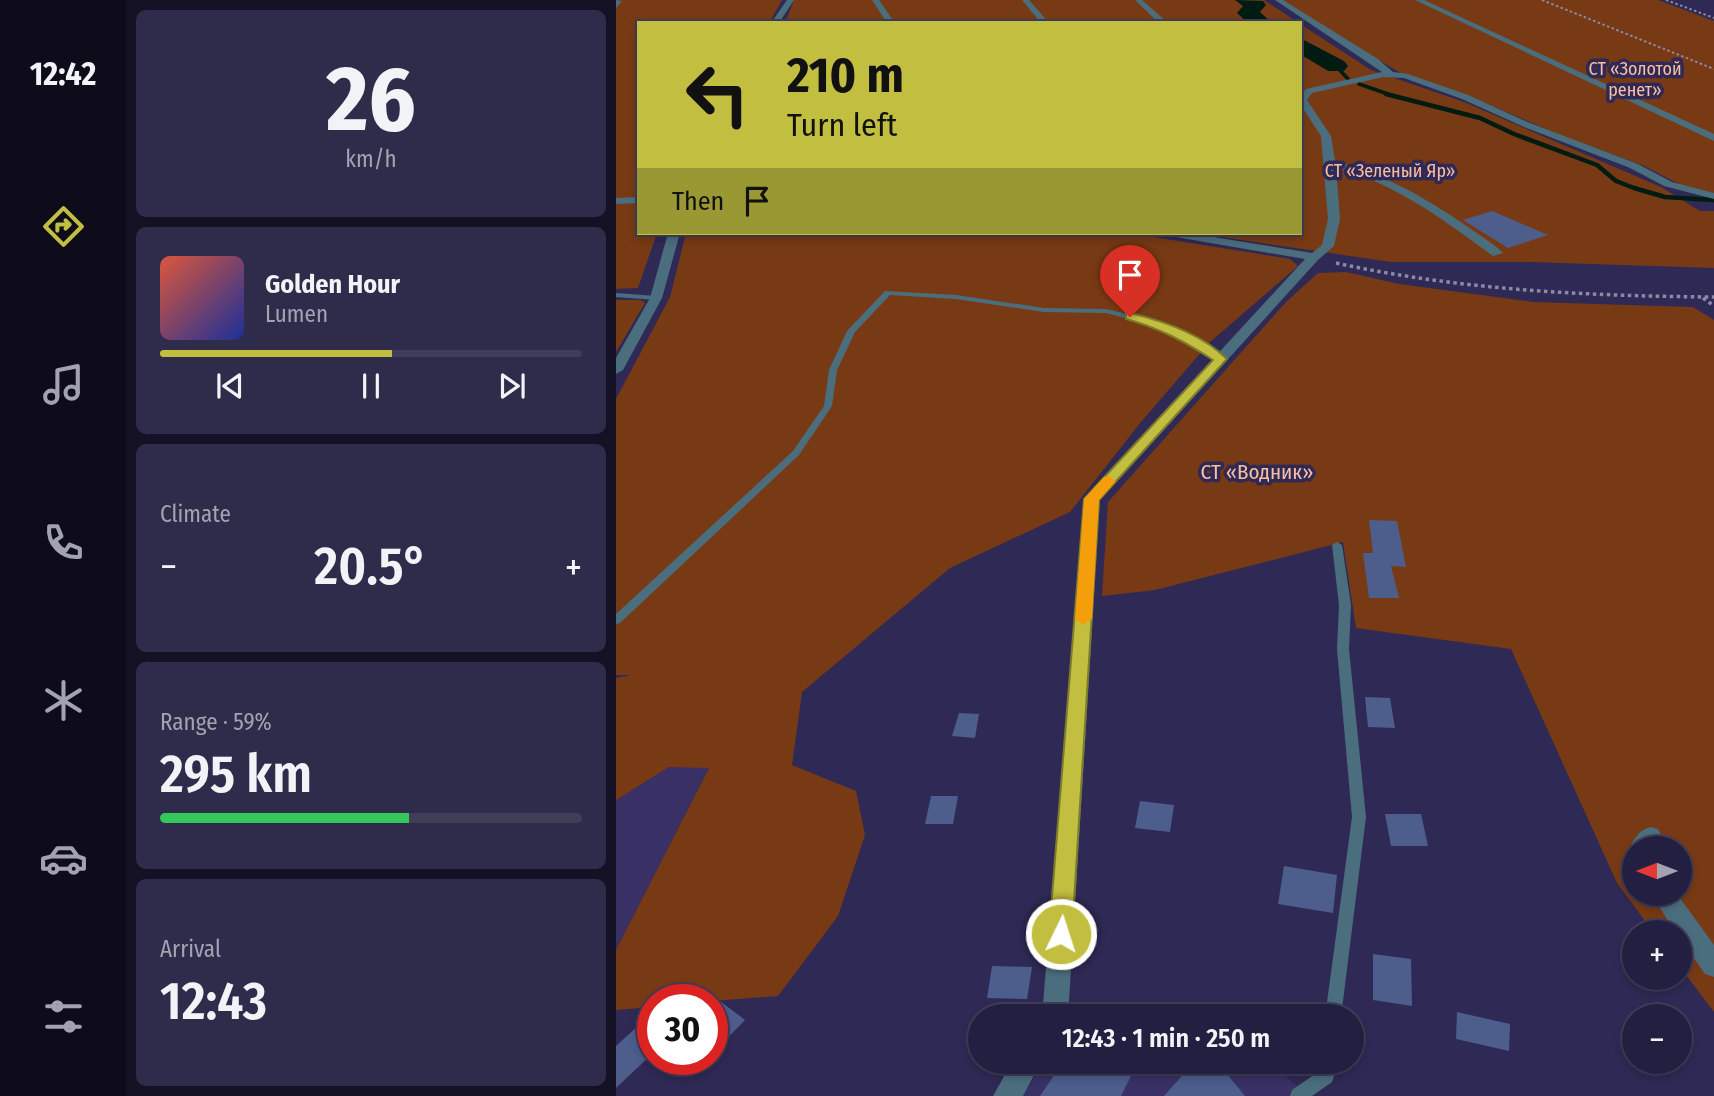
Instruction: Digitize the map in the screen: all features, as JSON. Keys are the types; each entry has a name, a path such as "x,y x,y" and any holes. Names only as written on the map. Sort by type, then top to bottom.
{"street":[{"path":"776,21 790,0"},
{"path":"875,0 890,21"},
{"path":"1025,0 1043,21"},
{"path":"1139,0 1162,21"},
{"path":"1278,0 1375,61 1390,74 1465,97 1527,125 1634,166 1668,184 1714,197"},
{"path":"1418,0 1714,138"},
{"path":"1056,1004 1092,499 1314,257 1328,246 1334,219 1326,136 1302,100 1304,96 1316,89 1390,74"},
{"path":"1330,163 1353,167 1429,205 1497,253"},
{"path":"616,201 637,201"},
{"path":"616,370 656,298 673,235"},
{"path":"1182,235 1314,257"},
{"path":"1672,906 1714,966"},
{"path":"1007,1096 1020,1074"}],"lane":[{"path":"616,620 796,453 828,405 833,370 851,331 888,293 956,297 1044,310 1106,311 1155,323 1180,333 1220,359"},
{"path":"616,295 656,298"},
{"path":"1335,1004 1359,817 1343,649 1345,605 1337,545"},
{"path":"1298,1096 1326,1074"}],"path":[{"path":"1542,0 1714,69"},
{"path":"1666,0 1714,18"},
{"path":"1314,257 1400,278 1475,287 1554,293 1714,298"},
{"path":"1702,298 1714,306"}],"shaded area":[{"path":"669,767 709,767 616,950 616,800"},
{"path":"1037,1074 1282,1074 1310,1096 1023,1096"}],"green space":[{"path":"616,0 782,0 770,21 637,21 637,235 656,235 638,288 616,289"},
{"path":"794,0 1264,0 1296,21 786,21"},
{"name":"СТ «Золотой ренет»","path":"1281,0 1658,0 1714,21 1714,193 1681,185 1642,165 1560,135 1474,98 1402,74"},
{"name":"СТ «Зеленый Яр»","path":"1302,25 1371,70 1464,102 1661,187 1700,211 1714,211 1714,268 1530,262 1391,262 1208,235 1302,235"},
{"path":"686,235 1141,235 1290,259 1298,266 1209,343 1141,422 1070,512 950,568 802,692 792,765 856,791 865,835 838,916 778,996 728,1000 728,984 637,984 637,1008 616,1010 616,950 709,768 669,767 616,800 616,678 631,675 616,675 616,399 670,297"},
{"name":"СТ «Водник»","path":"1346,272 1399,284 1533,302 1693,307 1714,320 1714,1012 1692,983 1692,920 1644,920 1634,906 1692,906 1692,836 1622,836 1622,890 1511,649 1356,628 1343,542 1155,590 1102,596 1108,502 1286,302 1318,273"},
{"path":"616,300 641,300 645,303 616,352"}],"building":[{"path":"1492,211 1548,235 1508,248 1463,220"},
{"path":"1369,520 1397,521 1406,567 1391,566 1399,598 1369,598 1363,553 1373,553"},
{"path":"1365,697 1390,698 1395,728 1368,727"},
{"path":"959,713 979,714 975,738 952,736"},
{"path":"931,796 958,796 953,824 925,824"},
{"path":"1140,801 1174,805 1170,832 1135,828"},
{"path":"1385,814 1421,814 1428,846 1391,846"},
{"path":"1284,866 1337,875 1333,913 1278,904"},
{"path":"1373,954 1411,959 1412,1006 1373,1000"},
{"path":"992,966 1032,967 1027,999 987,998"},
{"path":"728,1007 745,1020 728,1038"},
{"path":"1457,1012 1510,1024 1509,1051 1456,1039"},
{"path":"637,1027 637,1068 616,1088 616,1046"},
{"path":"1055,1074 1132,1074 1121,1096 1040,1096"},
{"path":"1183,1074 1227,1074 1245,1096 1164,1096"}],"waterway":[{"path":"1245,0 1256,5 1247,13 1259,21"},
{"path":"1302,45 1336,66"},
{"path":"1336,66 1349,80"},
{"path":"1359,84 1391,95"},
{"path":"1386,94 1480,118 1514,134 1597,165 1616,181 1634,188 1665,197 1714,200"}],"slow traffic":[{"path":"1083,619 1092,499 1109,481"}],"route":[{"path":"1061,934 1092,499 1220,359 1180,333 1130,317"}]}
